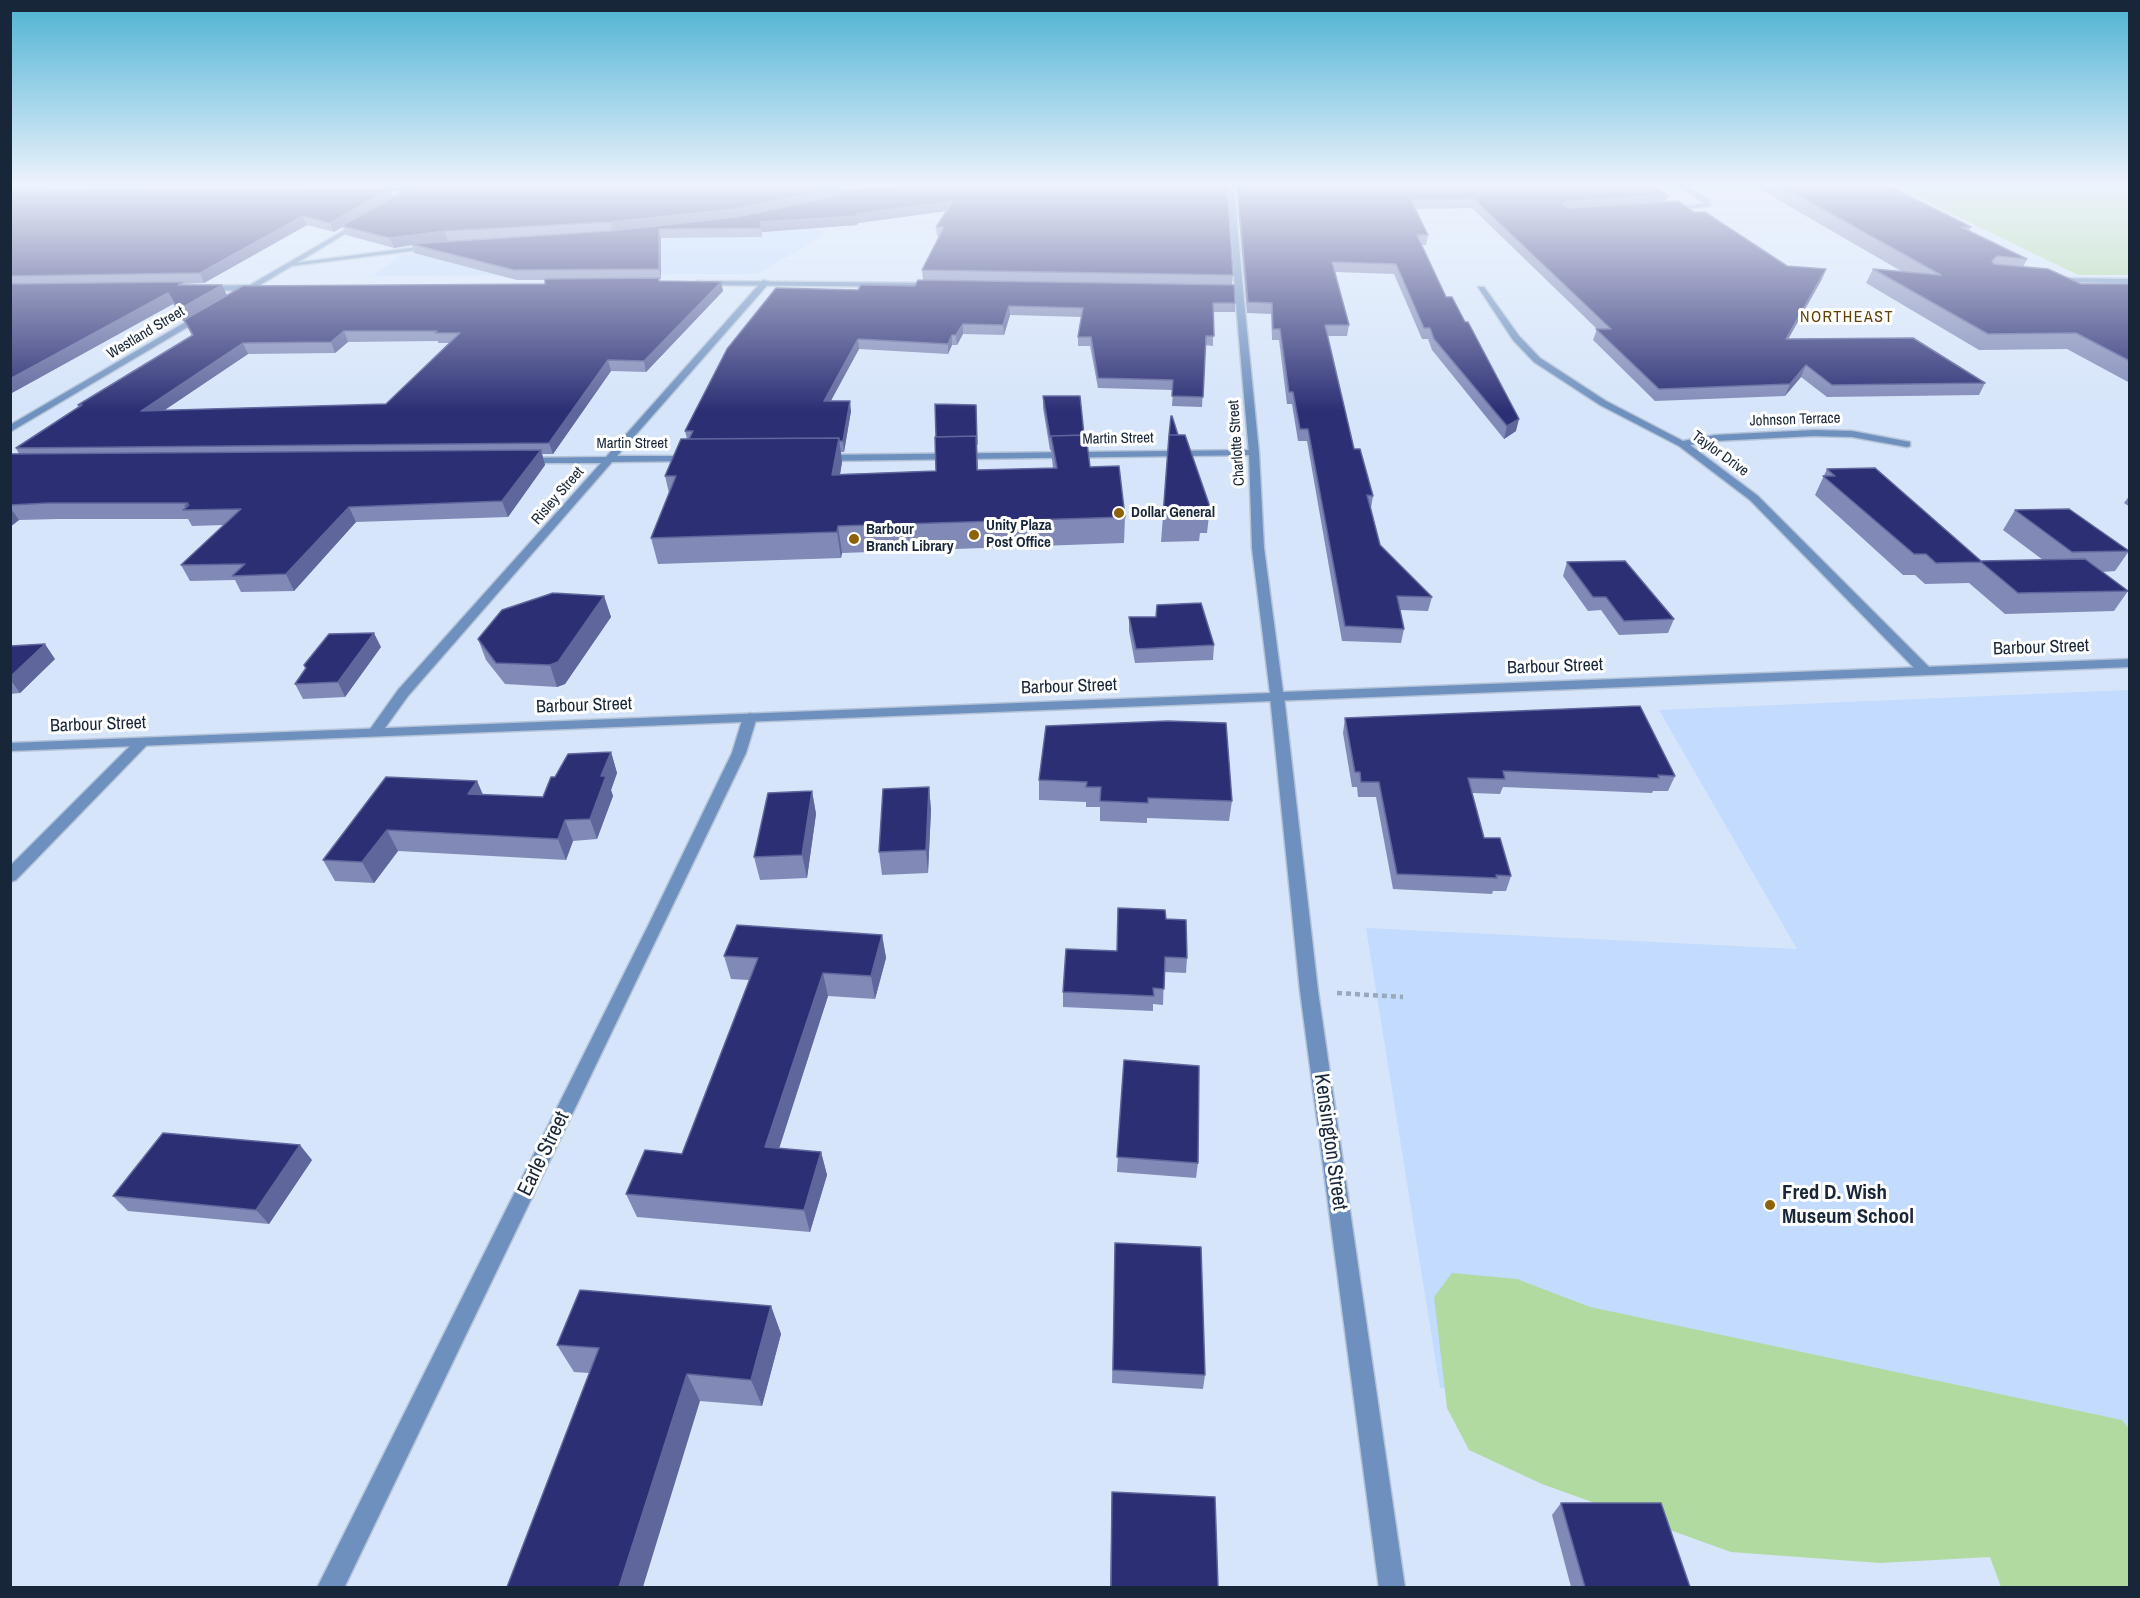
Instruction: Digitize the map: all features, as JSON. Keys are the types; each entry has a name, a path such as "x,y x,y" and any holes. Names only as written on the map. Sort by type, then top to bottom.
{"street":[{"path":"231,299 295,262"},
{"path":"291,264 311,262"},
{"name":"Charlotte Street","path":"1237,262 1254,453 1258,548 1277,696"},
{"path":"2042,279 2130,281"},
{"name":"Risley Street","path":"375,732 403,693 766,282"},
{"path":"694,283 942,285"},
{"path":"194,288 275,287"},
{"name":"Taylor Drive","path":"1481,288 1516,338 1537,360 1604,404 1682,444 1754,498 1924,670"},
{"path":"1209,290 1239,290"},
{"name":"Westland Street","path":"10,429 211,311"},
{"name":"Johnson Terrace","path":"1682,444 1715,438 1814,433 1852,434 1907,444"},
{"name":"Martin Street","path":"816,458 1254,453"},
{"name":"Martin Street","path":"515,460 701,459"},
{"name":"Barbour Street","path":"10,747 2130,663"},
{"name":"Kensington Street","path":"1277,696 1309,991 1392,1587"},
{"name":"Earle Street","path":"330,1587 661,915 739,753 750,717"},
{"path":"10,876 142,742"}],"path":[{"path":"1309,991 1403,997"}],"shaded area":[{"path":"392,262 778,262 757,274 373,276"},
{"name":"Fred D. Wish Museum School","path":"2129,690 2129,1539 2084,1457 1440,1388 1366,928 1797,949 1659,710"}],"green space":[{"path":"2050,262 2129,262 2129,275 2078,275"},
{"path":"1452,1273 1517,1279 1590,1307 2122,1420 2130,1430 2129,1587 2001,1587 1990,1557 1880,1563 1731,1552 1542,1484 1469,1450 1447,1408 1434,1297"}],"building":[{"path":"10,262 221,262 200,273 10,276"},
{"path":"481,262 659,262 659,269 514,270"},
{"path":"926,262 1232,262 1233,275 922,270"},
{"path":"1244,262 1429,262 1446,297 1452,297 1465,322 1468,322 1519,419 1507,426 1434,339 1430,328 1424,328 1396,264 1332,262 1349,325 1325,325 1354,449 1360,449 1373,496 1367,495 1380,545 1432,597 1397,596 1404,629 1345,626 1308,429 1300,429 1293,392 1289,392 1280,329 1273,329 1272,303 1248,302"},
{"path":"1540,262 1780,262 1787,266 1826,269 1786,339 1913,338 1985,383 1832,385 1806,365 1790,384 1659,389 1596,329 1611,329"},
{"path":"1917,262 1992,262 1994,264 2048,269 2081,284 2130,284 2130,361 2076,333 1988,334 1873,269 1941,275"},
{"path":"659,278 659,281 721,282 644,361 608,360 549,443 16,448 82,405 78,405 193,335 184,320 243,286 545,284 545,279","holes":["344,331 437,331 435,333 460,333 386,404 141,411 243,343 331,342"]},
{"path":"918,280 1234,285 1235,303 1213,303 1214,336 1206,336 1203,397 1172,396 1173,380 1098,378 1091,337 1078,337 1083,308 1009,306 1003,325 963,324 956,335 952,335 948,344 858,339 824,401 850,401 843,441 839,441 839,438 689,439 693,431 685,431 727,349 776,288 858,290 861,285 915,286"},
{"path":"183,282 178,285 222,285 178,310 168,293 10,379 10,284"},
{"path":"1043,396 1080,396 1084,435 1050,437"},
{"path":"935,404 976,405 977,444 976,436 936,437"},
{"path":"1172,416 1178,435 1169,435"},
{"path":"1086,435 1090,467 1119,466 1125,517 838,526 837,532 651,538 676,476 665,476 681,439 839,438 832,475 936,471 935,437 976,436 977,470 1057,468 1051,436"},
{"path":"1169,435 1185,435 1210,507 1199,507 1201,515 1163,516"},
{"path":"541,450 502,501 349,507 286,574 232,576 245,564 181,565 241,509 183,510 189,505 185,506 188,503 10,505 10,454"},
{"path":"1875,468 1981,561 2085,559 2128,591 2018,593 1981,562 1936,563 1926,554 1914,554 1823,476 1835,476 1827,469"},
{"path":"2069,509 2129,551 2072,552 2015,510"},
{"path":"1625,561 1674,619 1624,621 1606,597 1593,597 1567,562"},
{"path":"553,593 604,596 558,662 550,665 496,663 478,639 502,610"},
{"path":"1201,603 1214,645 1136,649 1129,617 1156,617 1157,605"},
{"path":"374,633 338,682 295,684 306,668 304,665 329,634"},
{"path":"45,644 10,677 10,646"},
{"path":"1640,706 1675,776 1658,775 1659,778 1503,771 1505,779 1468,778 1484,838 1500,838 1511,876 1496,875 1497,878 1397,874 1379,782 1361,782 1360,772 1355,772 1345,718"},
{"path":"1168,721 1226,723 1232,801 1148,798 1148,803 1100,801 1101,787 1086,787 1087,782 1039,780 1046,726"},
{"path":"611,752 601,776 606,776 590,819 565,820 558,839 387,830 362,862 323,860 386,777 477,781 468,794 543,797 551,777 555,777 568,754"},
{"path":"929,787 926,850 879,852 883,789"},
{"path":"812,791 802,855 754,857 768,793"},
{"path":"1118,908 1165,910 1166,919 1186,920 1187,958 1165,957 1164,989 1153,988 1154,996 1063,992 1066,949 1117,951"},
{"path":"737,925 882,935 871,976 823,973 765,1147 821,1152 804,1210 626,1194 645,1150 682,1154 758,958 724,956"},
{"path":"1124,1060 1199,1066 1198,1163 1117,1157"},
{"path":"163,1133 300,1145 256,1210 113,1196"},
{"path":"1115,1243 1201,1247 1205,1375 1113,1370"},
{"path":"580,1290 771,1306 751,1380 687,1374 619,1587 507,1587 599,1348 557,1345"},
{"path":"1112,1492 1215,1497 1218,1587 1111,1587"},
{"path":"1561,1503 1661,1503 1690,1587 1585,1587"}],"place":[{"name":"Dollar General","path":"1119,513"},
{"name":"Unity Plaza Post Office","path":"974,535"},
{"name":"Barbour Branch Library","path":"854,539"},
{"name":"Fred D. Wish Museum School","path":"1770,1205"}],"district":[{"name":"NORTHEAST","path":"1847,318"}]}
